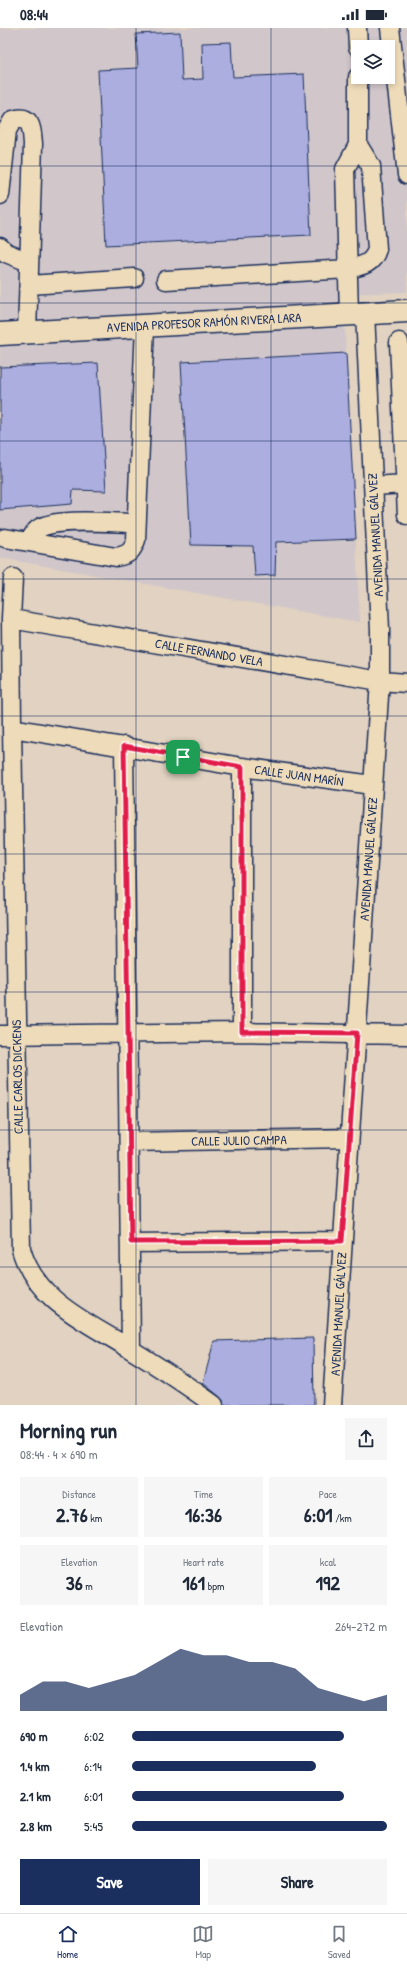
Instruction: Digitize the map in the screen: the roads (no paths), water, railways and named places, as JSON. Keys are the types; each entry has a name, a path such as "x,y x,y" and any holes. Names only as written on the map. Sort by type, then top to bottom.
{"main road":[{"name":"AVENIDA PROFESOR RAMÓN RIVERA LARA","path":"0,334 407,310"}],"street":[{"path":"357,28 358,40"},
{"path":"390,28 407,175"},
{"path":"166,280 348,269 364,266 371,261 378,249 371,166 358,145 358,84"},
{"path":"0,195 7,130 13,120 20,117 27,120 32,127 27,333"},
{"name":"AVENIDA MANUEL GÁLVEZ","path":"332,1405 380,681 380,630 373,486 357,313 348,269 345,169 358,145"},
{"path":"0,247 6,253 29,262"},
{"path":"29,285 134,278"},
{"path":"4,538 116,557 124,556 130,553 134,548 146,326"},
{"path":"399,342 407,515"},
{"path":"373,486 405,484"},
{"path":"30,542 34,533 38,529 56,522 136,523"},
{"name":"CALLE CARLOS DICKENS","path":"13,578 11,619 12,728 8,1035 21,1249 25,1262 43,1290 58,1305 131,1349 214,1405"},
{"name":"CALLE FERNANDO VELA","path":"11,619 380,681 407,684"},
{"name":"CALLE JUAN MARÍN","path":"12,728 242,767 372,785"},
{"path":"124,746 130,1142 131,1349"},
{"path":"242,767 242,1032"},
{"path":"8,1035 242,1032 407,1035"},
{"name":"CALLE JULIO CAMPA","path":"130,1142 349,1138"},
{"path":"131,1242 342,1241"}]}
